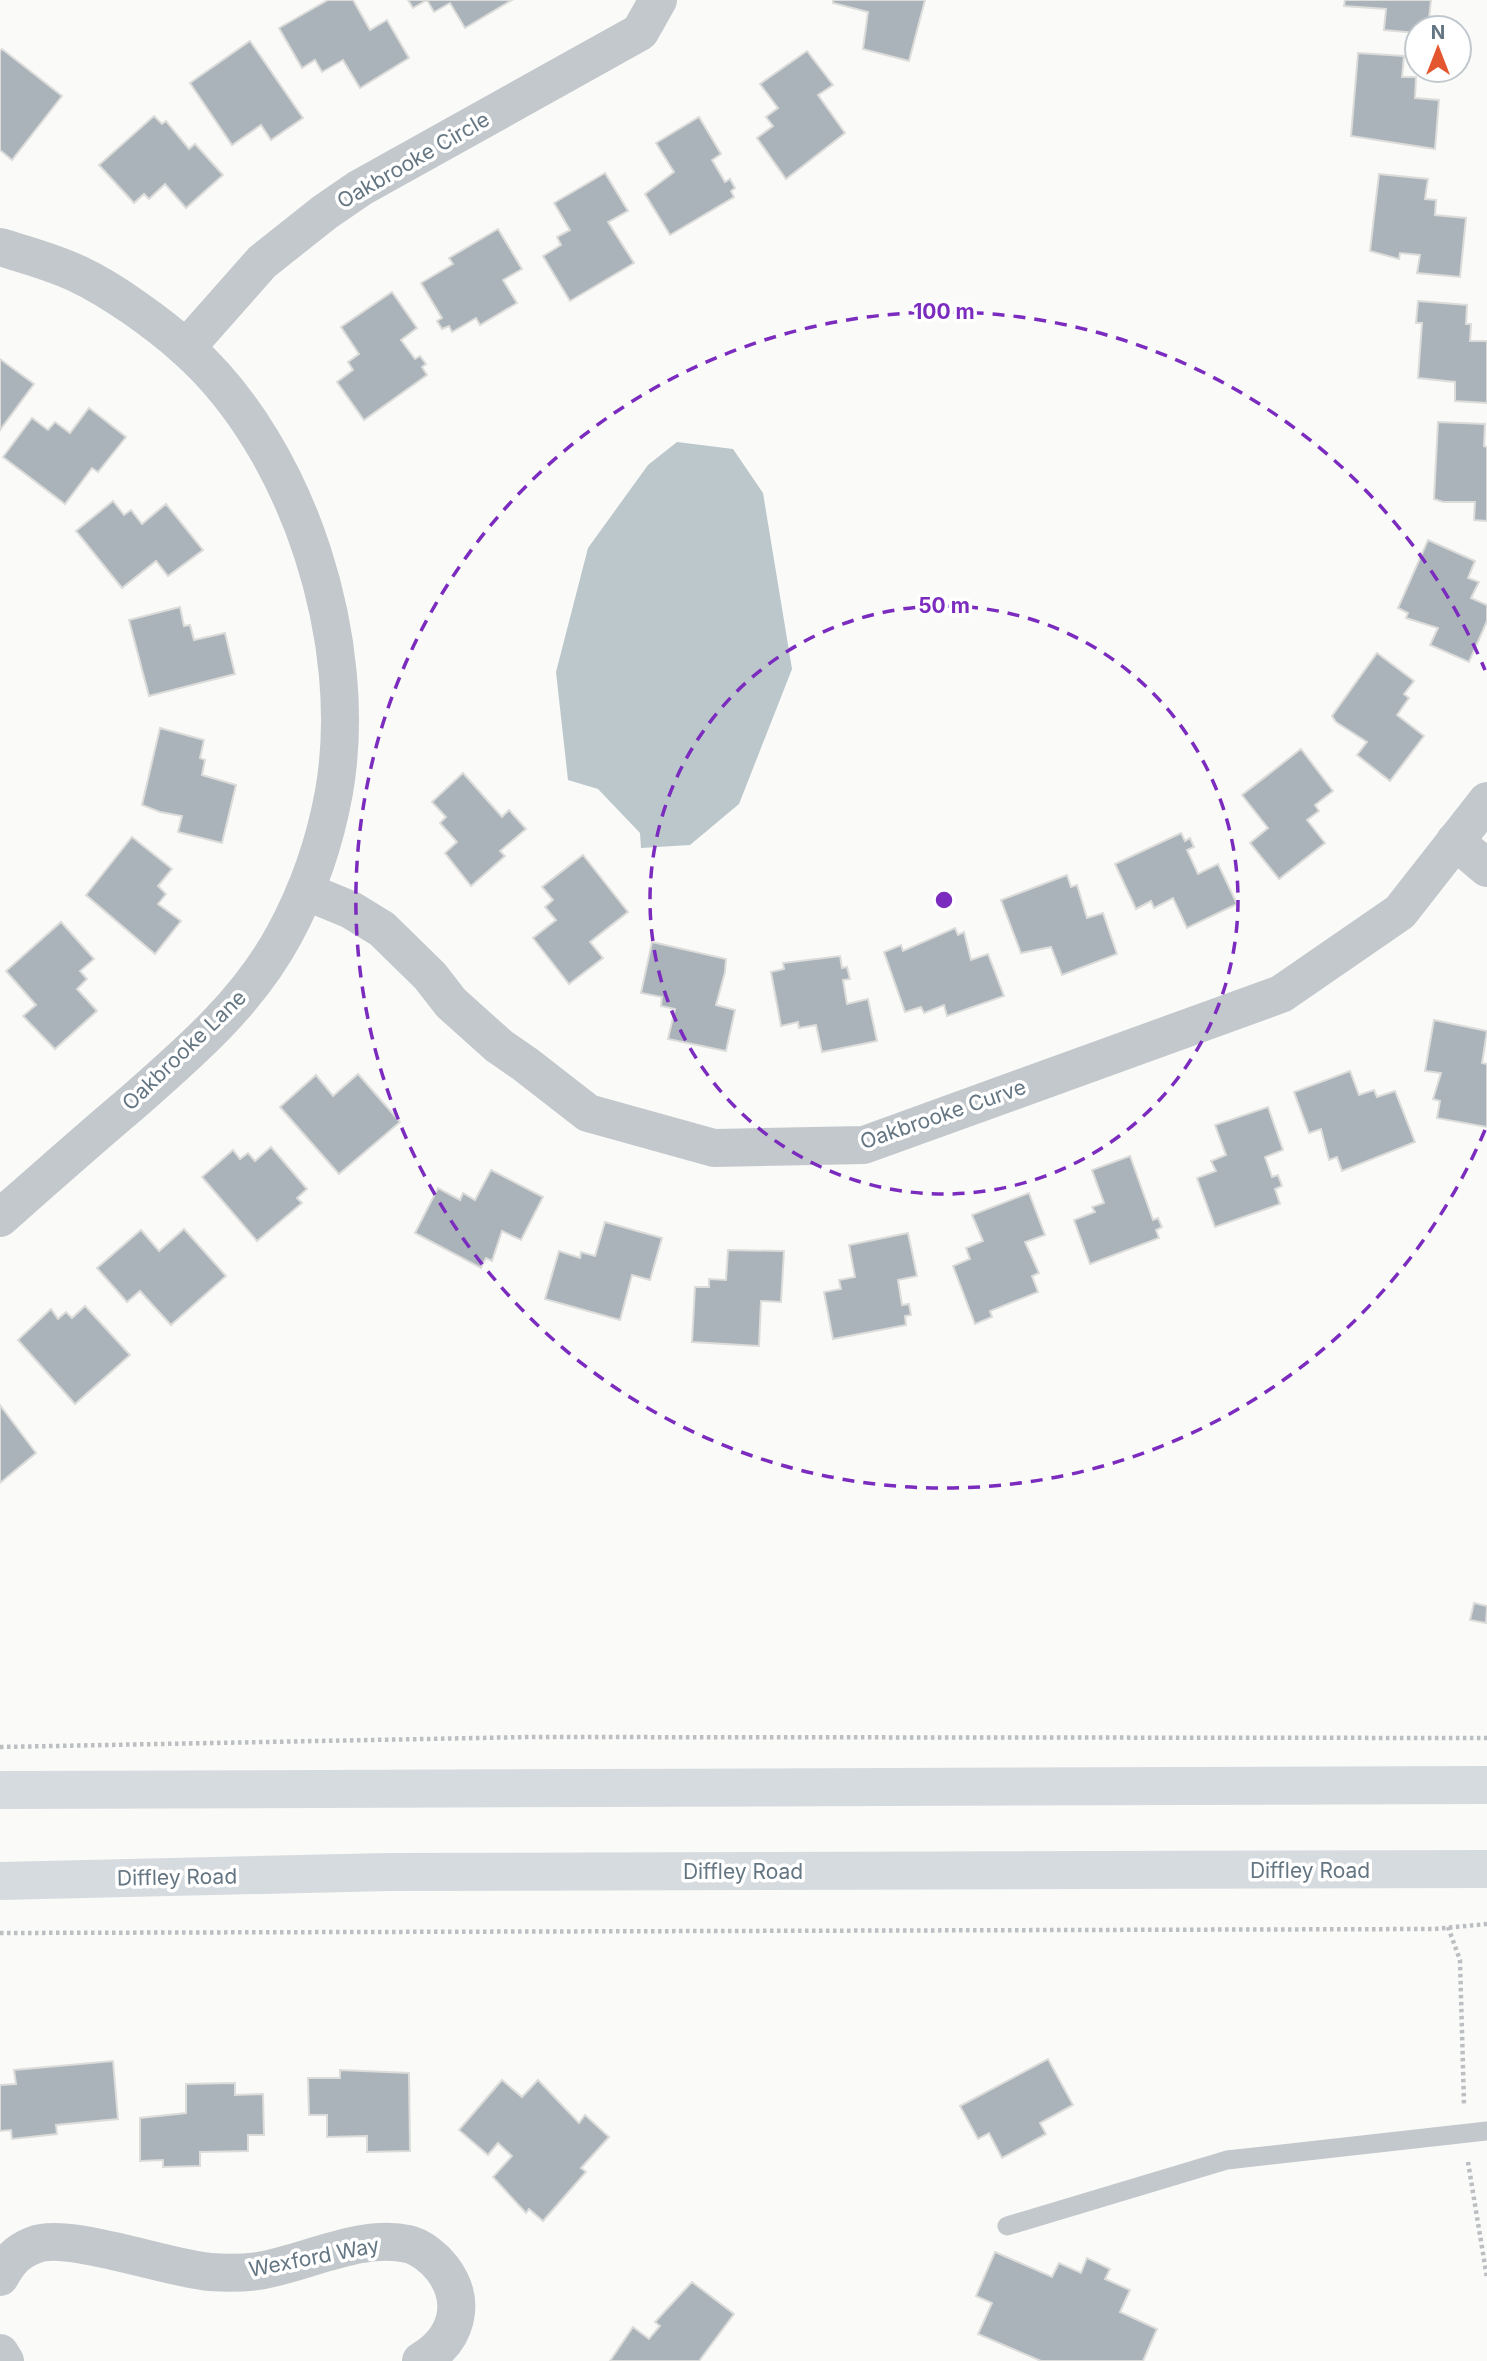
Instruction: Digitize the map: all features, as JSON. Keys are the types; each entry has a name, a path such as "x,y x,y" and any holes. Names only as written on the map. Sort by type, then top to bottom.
{"main road":[{"path":"0,1790 1487,1784"},
{"name":"Diffley Road","path":"0,1881 388,1872 1487,1869"}],"street":[{"name":"Oakbrooke Circle","path":"186,348 262,262 304,228 360,188 640,32 658,0"},
{"name":"Oakbrooke Lane","path":"0,247 78,274 137,311 186,348 232,397 252,424 286,482 310,544 335,650 339,685 339,732 334,791 318,856 284,935 257,979 225,1018 188,1053 0,1218"},
{"name":"Oakbrooke Curve","path":"305,891 351,910 382,929 430,976 451,1003 499,1046 588,1113 714,1148 864,1145 1281,994 1400,912 1487,801"},
{"path":"1455,841 1487,868"},
{"name":"Wexford Way","path":"0,2277 11,2258 35,2244 65,2241 210,2272 257,2272 357,2246 409,2244 434,2258 452,2281 457,2306 452,2331 436,2352 421,2361"},
{"path":"0,2353 5,2361"}],"lane":[{"path":"1007,2226 1227,2160 1487,2131"}],"path":[{"path":"0,1747 530,1737 1487,1738"},
{"path":"0,1933 1434,1929 1487,1924"}],"shaded area":[{"path":"677,442 733,449 763,493 792,669 739,804 690,845 641,848 640,833 598,789 568,780 556,672 588,548 648,465"}],"building":[{"path":"328,0 353,0 370,30 387,20 409,58 360,88 343,60 322,72 315,60 302,68 279,28"},
{"path":"408,0 427,0 413,8"},
{"path":"427,0 512,0 465,28 450,3 434,12"},
{"path":"833,0 925,0 909,61 863,49 868,12 833,3"},
{"path":"1345,0 1431,0 1430,14 1403,14 1403,32 1384,30 1386,9 1344,6"},
{"path":"250,41 303,118 271,140 261,125 232,145 190,83"},
{"path":"2,49 62,96 12,160 0,150"},
{"path":"807,51 833,85 818,95 845,133 786,179 757,138 773,126 766,117 778,108 760,84"},
{"path":"1358,53 1403,56 1403,84 1416,84 1415,98 1439,100 1435,149 1351,136"},
{"path":"154,116 162,124 166,121 189,149 195,144 223,175 186,208 165,184 149,199 144,194 134,203 99,165"},
{"path":"699,117 721,154 712,160 725,182 730,179 735,188 731,191 734,197 670,235 645,194 674,172 656,143"},
{"path":"605,173 628,211 608,222 634,263 570,301 543,256 561,245 557,237 570,230 554,203"},
{"path":"1379,174 1428,179 1425,199 1436,200 1435,215 1466,218 1460,277 1417,273 1420,255 1400,253 1399,259 1370,251"},
{"path":"498,229 522,269 503,280 517,303 480,325 476,318 452,332 449,326 442,329 437,321 442,318 421,283 453,264 449,258"},
{"path":"392,292 417,328 401,340 415,359 420,356 426,364 422,367 427,375 364,420 337,382 353,370 348,362 359,354 341,327"},
{"path":"1418,301 1467,305 1466,324 1471,324 1470,341 1487,341 1487,403 1455,401 1455,382 1418,378 1422,323 1416,323"},
{"path":"0,359 34,384 0,430"},
{"path":"89,408 126,437 98,472 92,468 65,504 3,457 32,418 48,430 55,422 70,433"},
{"path":"1438,422 1485,424 1487,521 1474,520 1475,502 1443,502 1434,499"},
{"path":"113,501 124,515 131,510 142,524 166,504 203,550 168,576 156,561 122,588 76,531"},
{"path":"1428,540 1475,561 1468,578 1479,582 1471,598 1487,605 1487,621 1469,662 1430,645 1438,628 1406,618 1408,613 1398,608"},
{"path":"180,607 184,626 190,625 194,640 225,633 235,674 149,696 129,620"},
{"path":"1377,653 1414,681 1404,694 1409,698 1397,715 1424,736 1390,781 1357,755 1367,742 1336,722 1332,716"},
{"path":"160,728 204,740 200,758 205,760 202,775 236,785 222,843 178,832 182,816 142,805"},
{"path":"1301,749 1333,791 1315,805 1319,811 1307,820 1325,843 1279,879 1250,843 1268,828 1242,795"},
{"path":"463,773 502,817 509,810 526,829 500,851 505,856 471,886 445,853 457,842 440,823 446,817 432,802"},
{"path":"1181,833 1185,841 1190,838 1194,847 1187,850 1198,874 1218,864 1237,904 1187,928 1173,898 1154,908 1151,901 1136,909 1115,864"},
{"path":"132,837 172,869 158,886 166,894 158,904 181,921 155,954 86,895"},
{"path":"583,855 628,912 590,942 603,958 569,984 533,938 556,920 545,907 553,900 542,887"},
{"path":"1067,875 1071,887 1077,885 1087,918 1103,913 1117,954 1062,975 1051,947 1021,953 1001,900"},
{"path":"61,922 94,959 80,971 87,979 77,989 97,1011 55,1049 23,1016 36,1005 6,971"},
{"path":"955,928 958,935 964,932 971,960 988,954 1004,996 947,1016 944,1005 924,1013 921,1007 905,1012 884,952 901,945 903,951"},
{"path":"652,942 726,959 716,1005 735,1010 726,1051 668,1039 675,1009 661,1006 662,997 641,993"},
{"path":"840,956 842,968 847,967 850,979 843,980 847,1004 868,999 877,1041 822,1052 816,1025 799,1028 798,1022 781,1026 771,972 784,969 783,963"},
{"path":"1434,1020 1487,1031 1482,1063 1487,1064 1487,1127 1437,1118 1440,1101 1433,1099 1441,1073 1425,1071"},
{"path":"1350,1071 1359,1095 1374,1090 1377,1097 1395,1091 1415,1142 1342,1171 1337,1157 1329,1160 1321,1129 1309,1133 1294,1092"},
{"path":"358,1074 400,1122 339,1174 280,1107 316,1075 333,1096"},
{"path":"1268,1107 1283,1150 1265,1157 1272,1177 1278,1175 1282,1186 1275,1189 1280,1204 1215,1227 1197,1178 1216,1171 1211,1161 1226,1155 1215,1125"},
{"path":"271,1147 307,1189 297,1198 302,1203 257,1241 202,1177 233,1150 240,1159 248,1153 255,1161"},
{"path":"1130,1156 1153,1220 1158,1218 1162,1227 1156,1230 1159,1238 1090,1264 1074,1220 1095,1212 1092,1207 1104,1203 1092,1170"},
{"path":"491,1170 543,1197 521,1240 502,1231 492,1261 486,1258 481,1268 415,1233 438,1188 460,1200 463,1193 475,1200"},
{"path":"1029,1193 1045,1235 1025,1242 1039,1273 1032,1276 1038,1292 990,1311 992,1317 975,1324 953,1266 970,1259 966,1248 983,1241 972,1215"},
{"path":"605,1222 662,1238 650,1280 632,1275 620,1320 545,1299 559,1251 580,1258 581,1252 595,1256"},
{"path":"184,1229 226,1276 171,1325 140,1291 127,1302 97,1268 141,1230 159,1251"},
{"path":"908,1233 917,1276 898,1280 902,1305 909,1304 911,1315 905,1316 906,1325 833,1339 824,1292 841,1289 839,1280 855,1277 849,1245"},
{"path":"728,1250 784,1251 781,1302 761,1301 759,1346 692,1342 695,1287 709,1287 709,1279 726,1280"},
{"path":"85,1306 130,1355 75,1404 18,1340 51,1309 58,1319 66,1312 72,1318"},
{"path":"0,1405 36,1453 0,1483"},
{"path":"1474,1603 1487,1606 1486,1623 1470,1620"},
{"path":"1048,2059 1073,2105 1040,2123 1046,2134 1002,2158 989,2133 978,2139 960,2106"},
{"path":"113,2061 118,2119 56,2125 57,2134 12,2139 11,2130 0,2131 0,2085 16,2084 14,2070"},
{"path":"340,2070 409,2073 410,2151 367,2152 367,2136 327,2137 327,2115 309,2115 308,2078 340,2078"},
{"path":"502,2080 522,2097 538,2080 579,2123 585,2115 609,2137 581,2168 586,2172 543,2221 529,2209 526,2213 493,2177 512,2156 498,2143 488,2155 459,2130"},
{"path":"235,2083 235,2095 263,2094 264,2135 248,2135 248,2151 200,2152 200,2166 163,2167 163,2160 140,2161 140,2118 186,2113 186,2084"},
{"path":"995,2252 1052,2277 1059,2263 1081,2273 1087,2258 1110,2269 1105,2279 1130,2290 1120,2312 1157,2329 1143,2361 1041,2361 978,2334 992,2303 976,2296"},
{"path":"692,2282 734,2314 699,2361 610,2361 633,2327 649,2339 660,2326 655,2322"}]}
